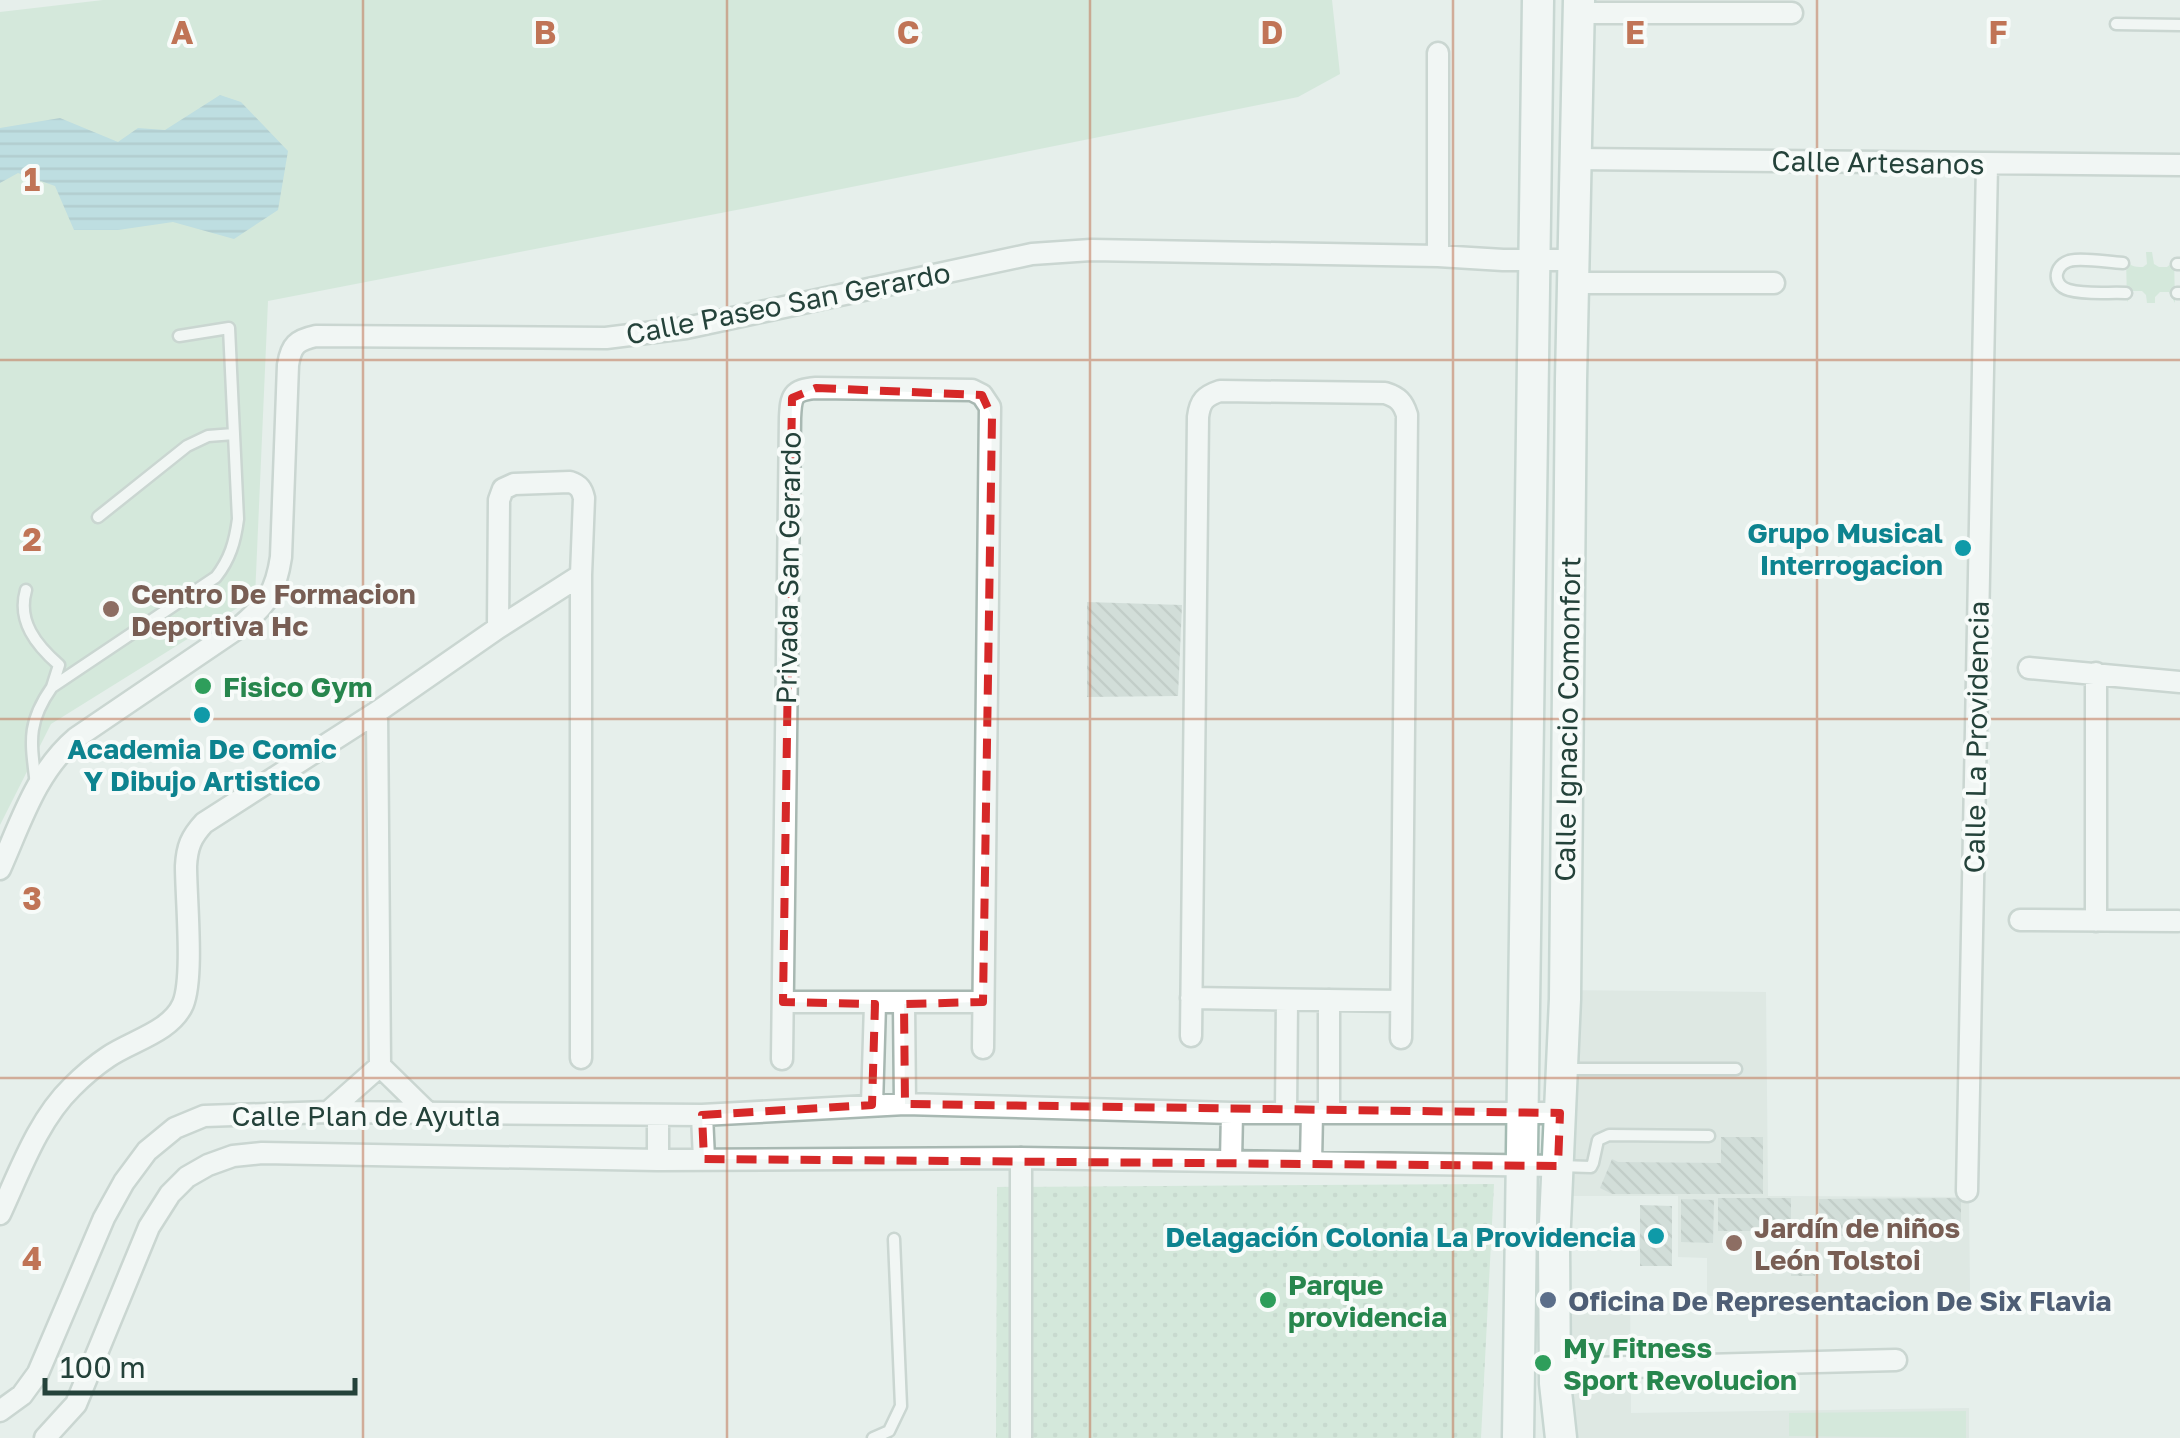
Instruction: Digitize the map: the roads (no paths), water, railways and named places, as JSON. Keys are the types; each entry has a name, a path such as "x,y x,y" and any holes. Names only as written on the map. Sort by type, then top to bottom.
{"main road":[{"name":"Calle Ignacio Comonfort","path":"1518,1438 1538,0"},
{"name":"Calle Ignacio Comonfort","path":"1561,1438 1555,1369 1554,1246 1562,1069 1579,6"}],"street":[{"path":"1579,6 1792,13"},
{"path":"1438,53 1438,256"},
{"name":"Calle Artesanos","path":"1575,159 2180,166"},
{"name":"Calle La Providencia","path":"1967,1191 1987,164"},
{"name":"Calle Paseo San Gerardo","path":"0,870 36,786 60,752 241,626 271,596 282,557 288,365 294,344 302,339 632,336 1062,251 1536,260 1573,271 1774,283"},
{"name":"Privada San Gerardo","path":"782,1059 790,418 796,392 816,388 972,390 982,395 990,407 982,1048"},
{"path":"1191,1036 1198,432 1202,401 1220,392 1385,393 1399,399 1407,415 1400,1038"},
{"path":"498,628 503,489 570,482 580,488 584,498 581,1058"},
{"path":"0,1214 41,1128 70,1088 108,1057 178,1014 188,980 186,849 192,835 204,823 582,575"},
{"path":"2029,668 2180,682"},
{"path":"2096,673 2096,921"},
{"path":"377,712 380,1066 428,1113"},
{"path":"2020,920 2178,921"},
{"path":"1192,998 1401,1001"},
{"path":"1286,1112 1287,1000"},
{"path":"1311,1162 1320,1112 1329,1000"},
{"path":"783,1002 983,1002"},
{"path":"872,1105 874,1004"},
{"path":"904,1004 905,1104"},
{"path":"328,1112 380,1066"},
{"name":"Calle Plan de Ayutla","path":"0,1411 22,1394 38,1372 104,1218 124,1182 147,1151 176,1128 204,1116 328,1112 702,1115 905,1104 1232,1113 1560,1113"},
{"path":"1231,1161 1232,1113"},
{"path":"658,1115 658,1160"},
{"path":"702,1115 704,1159"},
{"name":"Calle Plan de Ayutla","path":"44,1438 76,1404 149,1227 170,1194 187,1177 233,1156 262,1153 658,1160 1021,1158 1558,1166"},
{"path":"1021,1158 1021,1438"},
{"path":"1555,1369 1896,1360"}],"lane":[{"path":"2116,24 2180,25"},
{"path":"2124,263 2071,260 2058,268 2058,279 2065,290 2074,292 2126,293"},
{"path":"36,786 32,725 40,703 52,687 216,577 228,562 235,542 238,519 230,328 179,336"},
{"path":"98,516 187,446 208,436 234,434"},
{"path":"26,590 22,604 24,620 43,650 59,664 52,687"},
{"path":"1562,1069 1736,1069"},
{"path":"1558,1166 1590,1167 1598,1140 1609,1134 1709,1136"},
{"path":"873,1438 889,1431 901,1406 894,1239"}],"water":[{"path":"220,95 241,102 288,151 278,210 234,239 173,222 118,230 74,230 55,186 18,173 0,183 0,128 60,118 118,142 138,128 165,130"}],"place":[{"name":"Grupo Musical Interrogacion","path":"1963,548"},
{"name":"Centro De Formacion Deportiva Hc","path":"111,609"},
{"name":"Fisico Gym","path":"203,686"},
{"name":"Academia De Comic Y Dibujo Artistico","path":"202,715"},
{"name":"Delagación Colonia La Providencia","path":"1656,1236"},
{"name":"Jardín de niños León Tolstoi","path":"1734,1243"},
{"name":"Parque providencia","path":"1268,1300"},
{"name":"Oficina De Representacion De Six Flavia","path":"1548,1300"},
{"name":"My Fitness Sport Revolucion","path":"1543,1363"}]}
